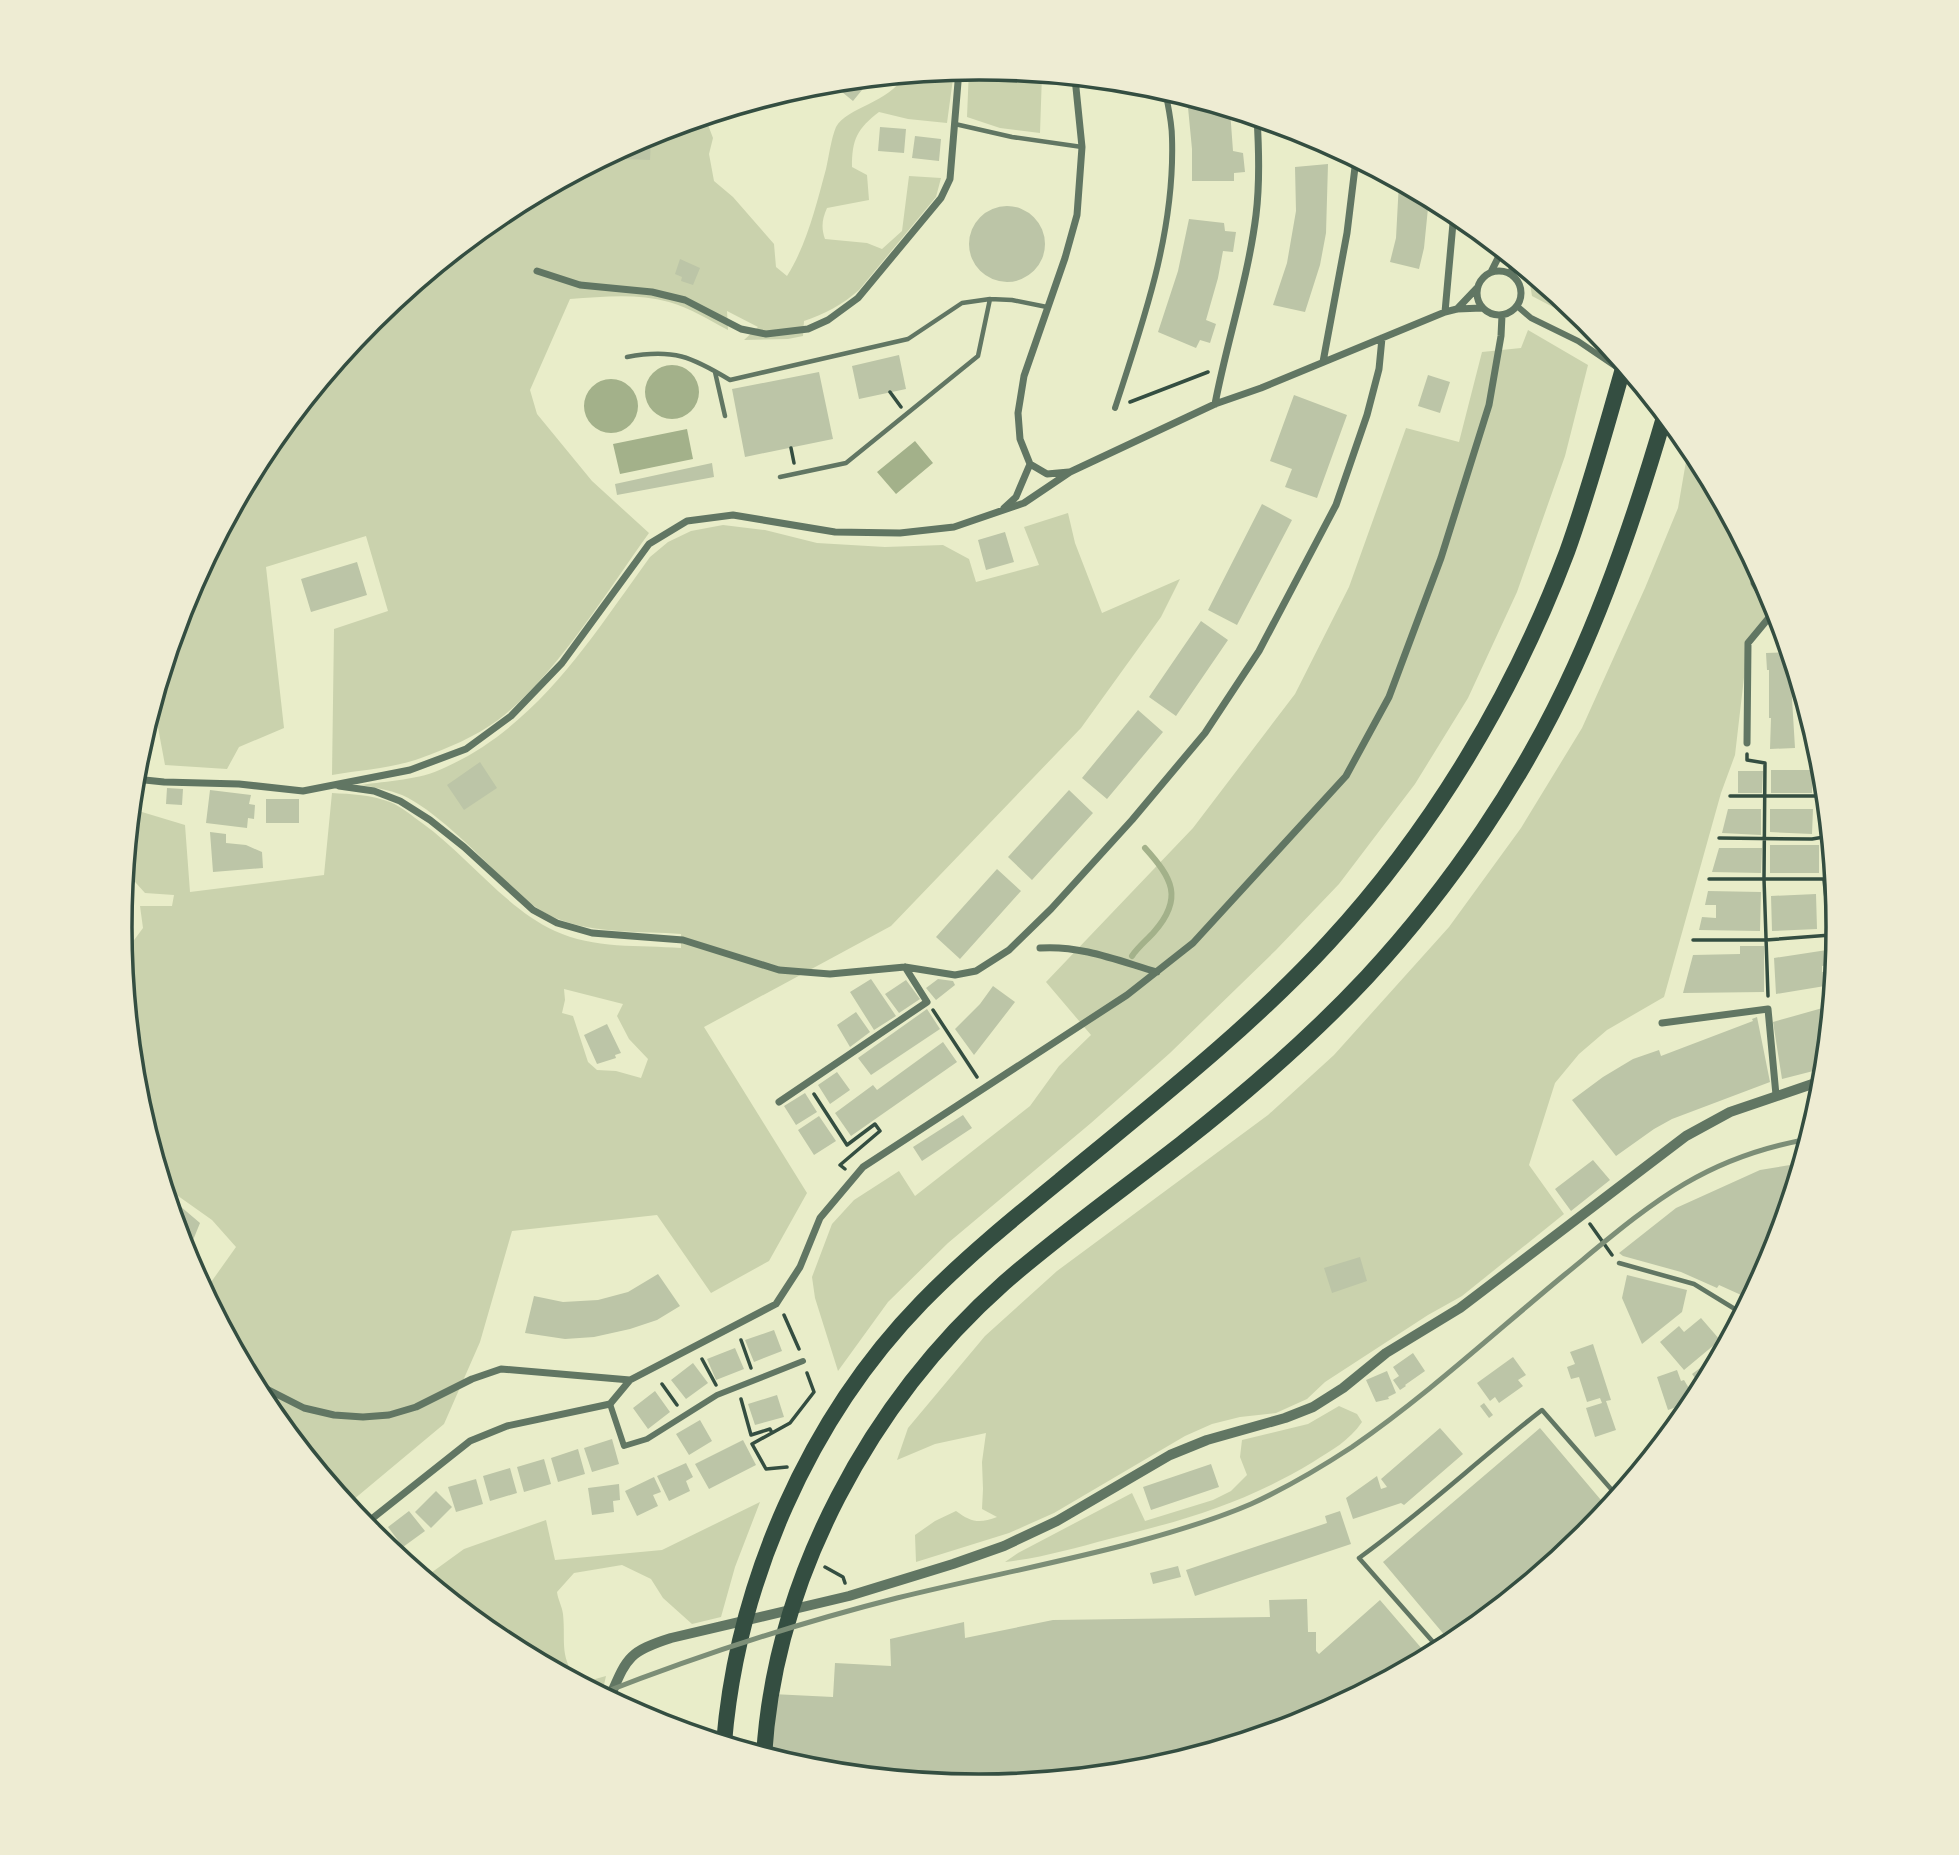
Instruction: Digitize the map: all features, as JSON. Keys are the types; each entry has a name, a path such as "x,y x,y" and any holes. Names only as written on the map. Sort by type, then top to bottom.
{"highway":[{"path":"725,1735 737,1653 761,1569 811,1456 850,1391 920,1304 972,1254 1199,1065 1279,992 1329,942 1405,849 1474,746 1524,653 1566,554 1621,375"},
{"path":"765,1747 779,1659 797,1593 826,1517 858,1460 906,1388 951,1336 1003,1284 1268,1073 1367,977 1447,880 1488,821 1541,733 1577,664 1609,584 1661,426"}],"street":[{"path":"537,271 580,285 652,292 685,300 741,329 766,334 808,329 828,320 858,298 941,198 950,179 958,81"},
{"path":"1070,472 1047,474 1030,464 1020,439 1018,413 1024,376 1077,215 1082,147 1076,86"},
{"path":"1115,408 1156,282 1171,197 1172,135 1167,102"},
{"path":"1215,404 1248,261 1256,213 1258,127"},
{"path":"1323,362 1347,233 1355,168"},
{"path":"1445,312 1453,225"},
{"path":"1492,272 1498,259"},
{"path":"1512,270 1512,275"},
{"path":"1457,309 1477,288 1482,278 1492,272 1512,275 1517,280 1521,293 1517,306 1502,315 1494,315 1482,307 1477,298 1477,288"},
{"path":"1517,306 1531,318 1578,341 1610,363"},
{"path":"146,780 239,784 303,791 411,770 466,749 512,716 562,663 649,544 687,521 733,514 835,532 900,533 954,527 1024,503 1070,472 1215,404 1445,312 1482,307"},
{"path":"373,1518 470,1441 507,1426 610,1404 630,1380 776,1304 800,1267 820,1218 863,1167 1127,995 1193,943 1346,776 1390,697 1441,558 1489,405 1502,315"},
{"path":"333,785 374,791 400,801 464,847 533,910 557,923 592,933 683,940 779,970 830,974 905,967 955,975 976,971 1009,950 1051,909 1132,820 1205,733 1259,651 1336,505 1367,415 1379,369 1382,338"},
{"path":"1001,511 1016,497 1030,464"},
{"path":"1747,743 1748,643 1769,621"},
{"path":"1040,948 1059,946 1084,950 1157,972"},
{"path":"779,1102 928,1002 905,967"},
{"path":"1662,1023 1768,1009 1776,1095"},
{"path":"613,1691 627,1659 648,1645 849,1596 953,1564 1003,1546 1058,1521 1170,1455 1207,1440 1266,1424 1313,1407 1343,1388 1386,1353 1460,1308 1686,1136 1730,1112 1811,1084"},
{"path":"610,1404 624,1446 647,1439 721,1394 803,1361"},
{"path":"271,1391 304,1408 334,1415 363,1417 389,1415 416,1407 472,1379 501,1369 630,1380"}],"lane":[{"path":"956,124 1012,137 1082,147"},
{"path":"627,357 670,353 699,361 730,380 908,339 962,303 979,299 1012,300 1047,307"},
{"path":"780,477 846,463 978,356 990,299"},
{"path":"715,371 726,416"},
{"path":"1619,1263 1694,1284 1735,1309"},
{"path":"1433,1642 1359,1558 1399,1529 1497,1444 1542,1410 1612,1490"}],"path":[{"path":"1115,408 1223,366"},
{"path":"890,393 900,406"},
{"path":"791,448 795,465"},
{"path":"1747,743 1747,760 1765,762 1764,879 1768,1009"},
{"path":"1730,796 1815,794"},
{"path":"1719,838 1821,837"},
{"path":"1709,879 1824,879 1825,892"},
{"path":"1693,940 1766,940 1826,935"},
{"path":"928,1002 984,1088"},
{"path":"807,1083 847,1145 875,1124 880,1131 840,1165 853,1178"},
{"path":"1586,1213 1593,1231 1619,1263"},
{"path":"741,1340 756,1380"},
{"path":"702,1359 721,1394"},
{"path":"662,1384 684,1416"},
{"path":"737,1387 751,1435 770,1429 772,1433"}],"shaded area":[{"path":"969,80 1042,83 1040,133 1000,128 967,117"},
{"path":"953,81 947,123 908,119 879,112 866,124 857,135 852,167 867,175 869,200 827,208 823,224 825,239 867,243 882,249 902,231 909,176 941,178 936,197 859,290 833,308 804,321 803,336 744,340 758,327 727,311 728,330 699,314 657,299 620,296 570,299 530,390 537,414 592,481 649,533 560,657 519,702 480,732 431,754 400,764 332,775 334,629 388,611 366,536 266,567 284,728 239,747 227,769 165,765 157,724 177,655 197,603 246,504 275,457 343,369 421,291 509,223 556,194 655,145 708,125 713,138 709,154 714,181 733,197 774,244 776,267 787,276 810,224 836,127 849,114 889,93 897,85"},
{"path":"1530,285 1557,309 1532,296"},
{"path":"1528,330 1588,365 1565,456 1517,592 1468,698 1415,784 1339,884 1276,950 1170,1053 948,1243 888,1302 838,1371 815,1298 812,1277 832,1224 854,1200 899,1171 915,1196 1030,1106 1059,1066 1091,1035 1046,982 1193,828 1295,694 1349,587 1406,428 1459,442 1482,352 1521,348"},
{"path":"677,365 687,369 695,377 699,392 695,407 687,415 667,419 657,415 649,407 645,387 649,377 657,369"},
{"path":"616,379 626,383 634,391 638,406 634,421 626,429 606,433 596,429 588,421 584,401 588,391 596,383"},
{"path":"687,429 693,459 620,474 613,444"},
{"path":"915,441 933,463 896,494 877,472"},
{"path":"1686,461 1739,553 1768,619 1748,643 1735,755 1721,793 1664,997 1607,1030 1579,1054 1555,1083 1529,1165 1564,1214 1462,1296 1325,1382 1307,1399 1276,1413 1240,1417 1212,1424 1185,1436 1054,1513 1009,1533 916,1562 915,1535 935,1521 956,1511 975,1521 997,1517 982,1509 982,1462 986,1433 935,1444 897,1460 908,1428 985,1336 1057,1271 1268,1115 1334,1055 1449,927 1521,828 1582,728 1678,508"},
{"path":"1068,513 1075,543 1102,613 1180,579 1161,617 1081,728 891,926 704,1027 807,1193 769,1261 711,1293 657,1215 512,1231 480,1342 444,1424 355,1498 308,1443 275,1398 220,1302 211,1282 236,1247 212,1220 175,1194 149,1093 140,1038 133,942 143,928 140,906 172,906 174,895 145,893 134,881 141,812 185,825 190,892 324,875 332,793 376,798 394,804 422,823 519,909 555,931 585,941 681,948 681,934 603,930 573,924 549,915 533,905 465,842 414,801 402,795 361,785 414,778 435,772 478,750 508,728 561,677 650,557 668,542 691,531 723,525 765,530 817,543 885,547 943,545 969,559 976,582 1039,565 1024,527","holes":["564,989 623,1004 617,1016 629,1039 648,1059 641,1078 616,1071 597,1070 588,1062 573,1016 562,1013"]},
{"path":"1339,1406 1357,1414 1362,1422 1352,1435 1313,1462 1263,1489 1214,1509 1163,1525 1058,1552 1005,1562 1132,1493 1145,1521 1213,1500 1231,1491 1247,1475 1240,1457 1242,1440 1308,1424"},
{"path":"760,1502 735,1567 721,1617 692,1624 663,1598 651,1579 622,1565 574,1573 557,1592 563,1614 564,1650 571,1669 509,1632 432,1573 464,1549 546,1520 555,1560 662,1550"},
{"path":"606,1676 603,1686 592,1680"}],"building":[{"path":"863,89 853,101 842,92"},
{"path":"1188,107 1231,119 1233,151 1243,153 1245,172 1234,173 1234,181 1192,181"},
{"path":"880,127 906,129 904,153 878,151"},
{"path":"915,136 941,139 939,161 912,158"},
{"path":"651,147 650,160 624,159"},
{"path":"1328,164 1326,233 1320,265 1305,312 1273,305 1287,263 1296,211 1295,167"},
{"path":"1398,192 1428,209 1419,269 1390,262 1396,238"},
{"path":"1007,206 1021,209 1034,217 1042,230 1045,244 1042,258 1034,271 1021,279 1007,282 993,279 980,271 972,258 969,244 972,230 980,217 993,209"},
{"path":"1189,219 1224,223 1225,231 1236,232 1233,252 1223,251 1206,320 1216,324 1210,343 1200,340 1196,348 1158,332 1178,271"},
{"path":"680,259 700,268 693,285 681,281 682,277 675,274"},
{"path":"899,355 906,389 859,399 852,366"},
{"path":"819,372 833,439 745,457 732,389"},
{"path":"1428,375 1450,382 1440,413 1418,406"},
{"path":"1294,395 1347,415 1317,498 1285,487 1292,469 1270,461"},
{"path":"712,463 714,477 617,495 615,484"},
{"path":"1262,504 1292,520 1237,625 1208,610"},
{"path":"1005,532 1014,562 986,570 978,540"},
{"path":"357,562 367,595 311,612 301,579"},
{"path":"1201,621 1228,640 1176,716 1149,697"},
{"path":"1781,652 1782,655 1791,686 1795,748 1770,749 1769,670 1766,653"},
{"path":"1138,710 1163,732 1107,799 1082,778"},
{"path":"480,762 497,788 464,810 447,785"},
{"path":"1771,770 1811,770 1812,793 1771,793"},
{"path":"1738,771 1763,771 1762,793 1738,793"},
{"path":"167,788 183,789 182,805 166,804"},
{"path":"210,790 251,795 249,804 255,805 254,819 248,818 247,828 206,823"},
{"path":"1069,790 1093,813 1032,880 1008,857"},
{"path":"266,799 299,799 299,823 266,823"},
{"path":"1728,809 1761,809 1761,835 1722,833"},
{"path":"1770,809 1813,809 1812,834 1770,832"},
{"path":"210,832 226,834 226,843 246,845 262,852 263,868 213,872"},
{"path":"1770,845 1819,845 1819,873 1770,873"},
{"path":"1719,848 1762,848 1761,873 1712,872"},
{"path":"997,869 1021,891 960,959 936,937"},
{"path":"1708,891 1761,892 1760,931 1699,930 1702,917 1716,918 1716,905 1705,905"},
{"path":"1816,894 1817,929 1772,931 1771,896"},
{"path":"1740,946 1764,946 1764,992 1683,993 1693,955 1740,954"},
{"path":"1826,950 1825,966 1822,966 1822,972 1825,972 1825,986 1776,994 1774,958"},
{"path":"871,979 896,1016 874,1030 850,992"},
{"path":"938,979 953,981 955,985 936,1000 926,988"},
{"path":"906,980 920,999 899,1013 885,994"},
{"path":"993,986 1015,1002 974,1055 955,1029 980,1004"},
{"path":"1822,1008 1814,1071 1782,1079 1773,1022"},
{"path":"927,1009 940,1029 871,1075 858,1058"},
{"path":"856,1012 870,1032 850,1047 837,1025"},
{"path":"1757,1017 1770,1082 1672,1119 1616,1156 1572,1100 1633,1059 1659,1050 1661,1056 1753,1021 1752,1019"},
{"path":"607,1024 621,1053 615,1055 616,1058 597,1064 584,1035"},
{"path":"943,1042 957,1062 851,1136 835,1113 873,1085 877,1090"},
{"path":"837,1072 850,1090 830,1104 818,1085"},
{"path":"805,1093 817,1112 796,1125 784,1106"},
{"path":"963,1115 972,1128 922,1161 913,1147"},
{"path":"819,1116 836,1141 814,1155 798,1130"},
{"path":"1593,1160 1610,1180 1571,1211 1555,1189"},
{"path":"1793,1165 1762,1252 1742,1295 1719,1285 1717,1288 1681,1272 1619,1253 1676,1208 1760,1170"},
{"path":"179,1205 200,1223 193,1241"},
{"path":"1360,1257 1367,1281 1332,1293 1324,1268"},
{"path":"658,1274 680,1306 657,1320 594,1337 565,1339 525,1333 534,1296 563,1302 598,1300 628,1292"},
{"path":"1627,1275 1687,1290 1682,1312 1642,1344 1622,1298"},
{"path":"1701,1318 1719,1339 1684,1370 1660,1342 1679,1326 1684,1332"},
{"path":"774,1330 782,1351 754,1362 745,1340"},
{"path":"1593,1344 1611,1400 1606,1401 1616,1430 1595,1437 1586,1408 1602,1403 1600,1398 1587,1402 1579,1377 1571,1379 1567,1367 1575,1364 1570,1352"},
{"path":"735,1348 744,1369 716,1380 707,1359"},
{"path":"1413,1353 1425,1371 1400,1390 1393,1380 1399,1376 1393,1367"},
{"path":"1513,1357 1526,1375 1518,1380 1523,1386 1499,1403 1495,1397 1490,1401 1477,1383"},
{"path":"693,1363 708,1383 686,1399 671,1380"},
{"path":"1704,1365 1696,1379 1692,1374"},
{"path":"1677,1370 1681,1381 1684,1380 1689,1389 1678,1406 1668,1410 1657,1377"},
{"path":"1387,1371 1396,1393 1388,1397 1389,1399 1376,1402 1366,1380"},
{"path":"655,1391 670,1412 648,1429 633,1408"},
{"path":"777,1395 784,1417 755,1425 748,1404"},
{"path":"1484,1403 1493,1415 1489,1418 1480,1406"},
{"path":"700,1420 712,1441 689,1455 676,1434"},
{"path":"1440,1428 1463,1454 1404,1505 1401,1503 1353,1519 1346,1498 1377,1476 1381,1489 1387,1487 1381,1479"},
{"path":"1540,1428 1602,1501 1538,1564 1445,1635 1383,1562"},
{"path":"612,1439 619,1464 592,1472 584,1448"},
{"path":"743,1440 756,1465 709,1489 695,1464"},
{"path":"578,1449 585,1474 558,1482 551,1458"},
{"path":"544,1459 551,1484 524,1492 517,1467"},
{"path":"686,1463 693,1477 686,1481 690,1491 669,1501 657,1476"},
{"path":"1211,1464 1219,1487 1151,1510 1143,1487"},
{"path":"510,1468 517,1493 490,1501 483,1476"},
{"path":"654,1477 661,1492 653,1495 658,1506 637,1516 625,1491"},
{"path":"476,1479 483,1504 456,1512 448,1487"},
{"path":"619,1484 620,1500 613,1501 614,1512 592,1515 588,1488"},
{"path":"436,1491 452,1507 431,1528 415,1512"},
{"path":"409,1511 425,1531 403,1547 388,1527"},
{"path":"1340,1511 1351,1544 1195,1596 1186,1570 1327,1523 1325,1516"},
{"path":"1178,1566 1181,1577 1153,1584 1150,1573"},
{"path":"1307,1599 1308,1632 1316,1632 1316,1651 1319,1654 1380,1600 1422,1649 1354,1687 1252,1730 1199,1746 1090,1767 1035,1773 924,1773 869,1767 770,1748 772,1694 833,1697 835,1663 891,1666 890,1639 964,1622 965,1638 1053,1620 1270,1617 1269,1600"}],"waterway":[{"path":"1132,956 1163,920 1171,898 1168,879 1145,848"}],"railway":[{"path":"611,1690 710,1654 821,1619 897,1598 1129,1544 1191,1526 1251,1504 1315,1470 1379,1427 1433,1386 1621,1229 1676,1189 1736,1159 1799,1141"}]}
